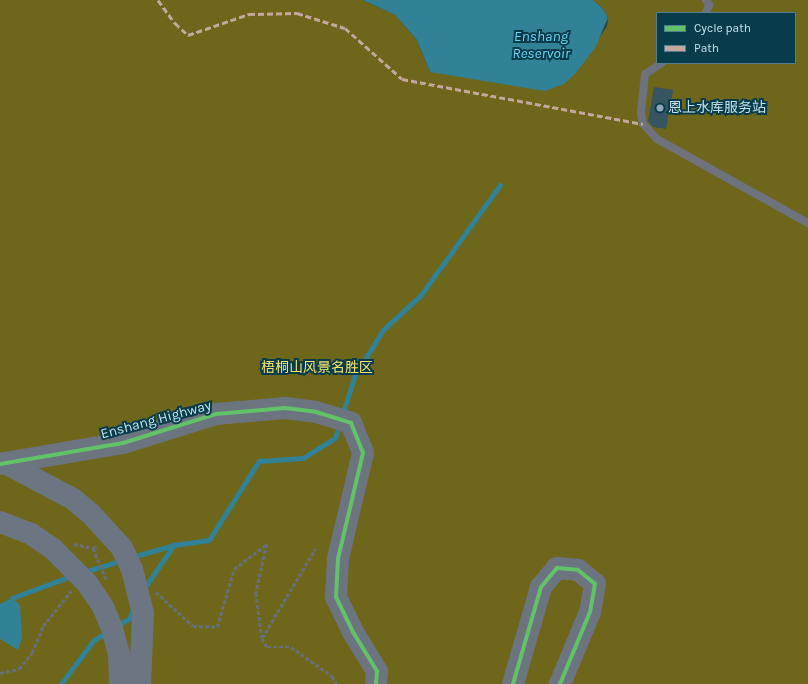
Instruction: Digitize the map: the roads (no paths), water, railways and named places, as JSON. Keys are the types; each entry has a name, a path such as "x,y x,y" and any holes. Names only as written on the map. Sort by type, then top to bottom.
{"highway":[{"path":"3,463 73,499 91,514 122,548 132,568 143,614 130,682"},
{"path":"0,522 31,534 53,549 87,583 103,606 130,682"}],"street":[{"name":"Enshang Highway","path":"3,463 123,443 216,414 285,408 316,412 351,423 363,453 338,559 336,597 353,632 377,671 376,684"},
{"path":"513,684 541,587 557,568 578,570 595,584 590,612 560,684"}],"lane":[{"path":"706,0 710,5 706,12"},
{"path":"661,64 646,74 641,113 643,124 657,140 808,223"}],"water":[{"name":"Enshang Reservoir","path":"363,0 593,0 604,10 608,18 595,48 575,74 564,84 545,91 430,72 417,40 395,15"},
{"path":"12,598 20,605 22,638 18,650 0,639 0,604"}],"waterway":[{"path":"342,415 354,377 383,330 421,295 500,185"},
{"path":"145,587 174,545 209,540 259,461 303,458 335,438 339,426"},
{"path":"132,557 174,545"},
{"path":"84,572 121,561"},
{"path":"12,598 71,576"},
{"path":"118,625 129,619 134,608"},
{"path":"61,684 93,641 107,632"}],"place":[{"name":"恩上水库服务站","path":"660,108"}],"park label":[{"name":"梧桐山风景名胜区","path":"317,368"}]}
